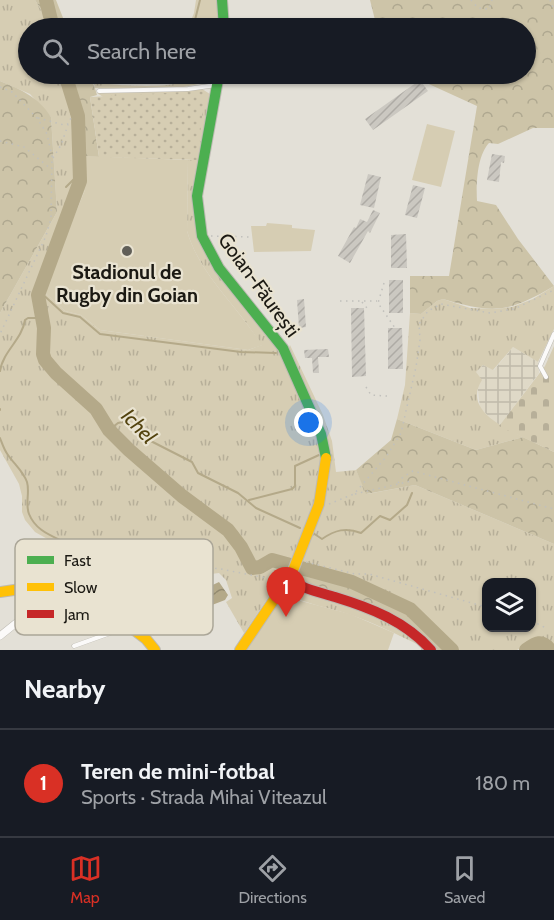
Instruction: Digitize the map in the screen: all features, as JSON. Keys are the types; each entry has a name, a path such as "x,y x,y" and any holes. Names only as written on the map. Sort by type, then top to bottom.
{"street":[{"path":"222,0 224,18"},
{"name":"Goian-Făurești","path":"217,84 197,196 202,236 219,268 284,348 324,445 325,471 319,504 297,560 290,576 240,650"},
{"path":"290,576 298,586 378,612 413,632 431,650"},
{"path":"0,592 15,590"},
{"path":"0,636 15,624"},
{"path":"141,635 155,650"}],"lane":[{"path":"99,92 188,89 203,84"},
{"path":"546,377 540,366 554,334"},
{"path":"74,646 102,635"},
{"path":"145,635 146,639"}],"path":[{"path":"471,0 478,8 489,9 492,0"},
{"path":"550,0 554,9"},
{"path":"0,87 12,92 37,118 47,134 52,160 51,218 46,236 0,334"},
{"path":"52,160 61,145 72,116"},
{"path":"37,118 55,124 68,124"},
{"path":"0,141 24,147 51,170"},
{"path":"214,235 252,237"},
{"path":"378,301 384,283"},
{"path":"354,494 388,453 401,433 416,368 420,340 419,324 428,311 441,304 490,313 514,309 554,290"},
{"path":"340,301 378,301"},
{"path":"378,301 395,328"},
{"path":"362,302 367,308"},
{"path":"366,387 371,395 387,396"},
{"path":"398,483 402,477 413,471 554,509"},
{"path":"319,504 329,504 354,494 411,481"},
{"path":"297,560 355,574 369,574 482,606"},
{"path":"213,568 268,579 290,576"},
{"path":"536,623 546,628"}],"shaded area":[{"path":"513,347 538,362 539,373 499,426 480,408 476,372 483,365 494,370"}],"green space":[{"path":"0,0 35,0 45,18 18,18 18,84 62,84 70,113 74,156 85,156 85,190 43,291 65,311 81,315 100,330 248,350 262,345 208,273 187,231 188,160 197,159 97,93 202,89 210,94 194,195 194,216 199,237 216,271 272,338 316,430 321,458 317,496 286,575 284,574 244,633 226,602 232,598 226,580 219,573 213,574 213,539 47,539 35,532 25,520 19,484 0,450 0,313 57,212 51,117 30,94 0,81"},
{"path":"35,0 56,0 63,18 45,18"},
{"path":"196,0 217,0 219,18 192,18"},
{"path":"370,0 554,0 554,128 533,128 498,144 489,143 480,163 477,201 496,205 518,239 554,286 512,306 488,309 443,299 421,314 410,313 410,276 449,276 477,106 429,84 536,84 536,18 374,18"},
{"path":"0,81 29,95 41,104 51,117 57,212 0,313"},
{"path":"62,84 94,84 97,95 90,97 99,157 74,156 70,113"},
{"path":"94,84 149,86 196,84 172,88 140,89 95,88"},
{"path":"205,91 197,160 99,157 90,97"},
{"path":"427,124 455,131 441,187 412,180"},
{"name":"Stadionul de Rugby din Goian","path":"85,156 188,160 187,231 191,242 208,273 263,345 248,350 100,330 81,315 65,311 43,291 85,190"},
{"path":"267,223 315,230 311,251 254,252 251,226 266,226"},
{"path":"554,286 554,329 538,362 513,347 493,370 483,365 476,372 482,380 477,390 481,408 496,422 523,437 476,450 397,419 405,385 410,313 421,314 443,299 470,308 512,307 533,299"},
{"path":"290,345 323,415 332,441 336,472 356,470 367,494 415,485 554,544 554,647 548,641 538,638 517,650 458,650 411,607 351,578 301,563 325,500 330,459 288,350"},
{"path":"554,346 554,452 499,426 545,366"},
{"path":"397,419 476,450 523,437 554,452 554,544 415,485 366,494 356,470 391,440"},
{"path":"301,563 351,578 411,607 458,650 437,650 419,631 304,582 296,572"},
{"path":"291,587 381,617 412,636 420,646 360,618 295,598 287,594"},
{"path":"285,592 301,601 350,614 394,633 388,650 244,650"}],"water":[{"path":"219,582 228,595 225,600 213,605 213,585"}],"building":[{"path":"414,84 423,84 428,91 373,130 365,119"},
{"path":"492,154 505,156 504,163 501,162 499,182 487,180"},
{"path":"368,174 381,177 374,208 360,205"},
{"path":"413,185 425,188 417,218 405,215"},
{"path":"373,210 380,213 350,263 338,256 360,219 367,222"},
{"path":"406,234 407,268 391,268 391,235"},
{"path":"389,280 403,280 403,313 389,313"},
{"path":"304,299 306,327 299,328 297,300"},
{"path":"351,308 364,308 366,376 352,377"},
{"path":"388,328 402,328 403,369 388,369"},
{"path":"328,349 329,357 318,357 319,373 313,373 312,358 305,358 304,350"}],"waterway":[{"name":"Ichel","path":"46,0 50,18"},
{"path":"196,18 200,0"},
{"name":"Ichel","path":"68,84 78,116 80,181 38,295 44,328 43,354 45,360 96,409 109,430 129,450 182,496 228,530 241,547 252,568 260,567 272,560 352,582 410,609 452,650"},
{"path":"66,187 74,179 80,179"},
{"path":"39,291 63,313 80,317 100,334 241,352 276,353"},
{"path":"0,371 25,320 42,318"},
{"path":"109,430 123,422 137,434 192,462 198,473 238,493 256,508 300,528"},
{"path":"0,438 7,453 27,482 29,514 38,527 58,539"},
{"path":"249,500 292,489 295,486 295,466 319,455"},
{"path":"313,533 322,539 341,530 361,533 380,516 390,520 407,505 412,493"},
{"name":"Ichel","path":"526,650 539,643 544,644 550,650"}],"traffic: fast":[{"path":"222,0 223,18"},
{"path":"217,84 197,196 202,236 219,268 283,348 321,434 326,458"}],"traffic: slow":[{"path":"240,650 292,573 319,504 326,458"},
{"path":"0,592 15,590"},
{"path":"141,635 155,650"}],"traffic: jam":[{"path":"288,579 305,588 362,606 387,617 410,631 431,650"}],"place":[{"name":"Stadionul de Rugby din Goian","path":"127,251"},
{"name":"Teren de mini-fotbal","path":"286,617"}]}
